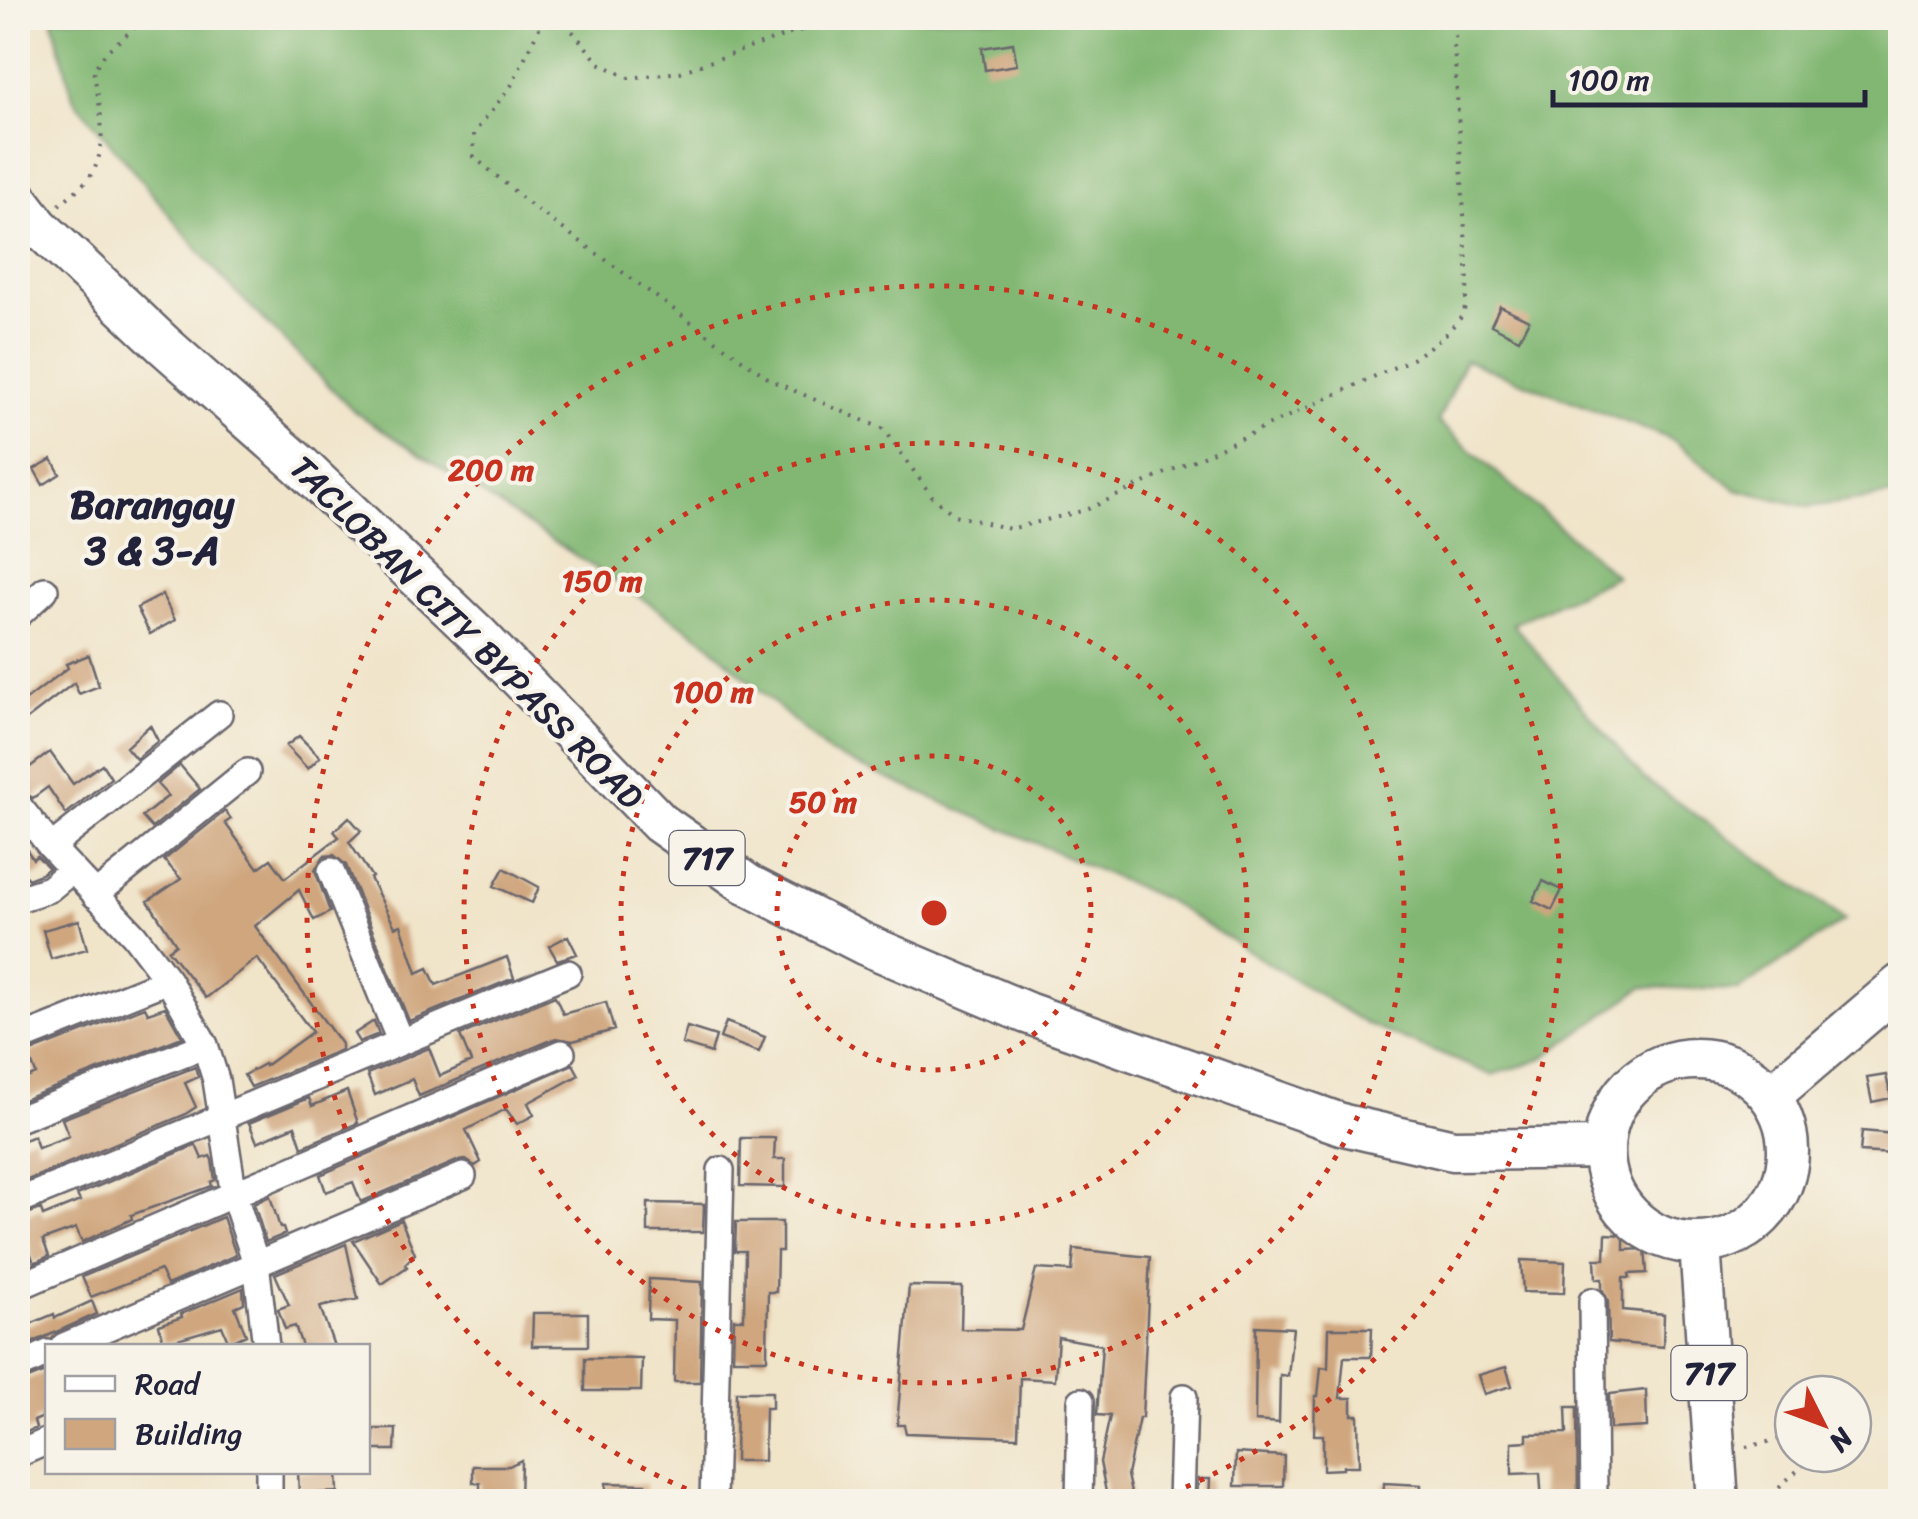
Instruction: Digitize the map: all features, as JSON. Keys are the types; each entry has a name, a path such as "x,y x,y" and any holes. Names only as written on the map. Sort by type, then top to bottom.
{"highway":[{"name":"TACLOBAN CITY BYPASS ROAD","path":"28,213 164,345 300,465 478,635 660,823 748,886 864,944 1026,1013 1344,1125 1453,1150 1603,1148"},
{"path":"1770,1096 1900,985"},
{"path":"1697,1059 1725,1063 1750,1076 1770,1096 1786,1126 1788,1159 1780,1191 1760,1218 1732,1237 1700,1244 1669,1240 1642,1228 1620,1206 1607,1178 1603,1148 1609,1120 1622,1095 1644,1076 1669,1063 1697,1059"},
{"name":"717","path":"1700,1244 1718,1502"}],"street":[{"path":"18,616 45,590"},
{"path":"51,847 219,714"},
{"path":"95,895 246,772"},
{"path":"18,805 51,847 134,935 168,980 204,1045 224,1118 234,1196 256,1263 266,1344"},
{"path":"18,899 49,889 72,870"},
{"path":"332,871 400,1041"},
{"path":"18,1201 568,973"},
{"path":"18,1040 168,980"},
{"path":"18,1119 204,1045"},
{"path":"18,1287 562,1053"},
{"path":"713,1502 721,1170"},
{"path":"69,1344 462,1176"},
{"path":"1592,1302 1594,1502"},
{"path":"18,1366 45,1355"},
{"path":"1182,1502 1184,1397"},
{"path":"1079,1502 1082,1402"},
{"path":"18,1454 45,1442"},
{"path":"268,1474 269,1502"}],"path":[{"path":"28,213 92,172 102,115 93,70 108,50 147,18"},
{"path":"544,18 512,86 474,133 474,157 533,207 772,381 883,429 932,496 954,516 1010,529 1086,510 1194,457 1350,390 1412,359 1443,337 1464,314 1468,283 1454,44 1458,18"},
{"path":"556,18 599,62 629,78 680,72 801,30 812,18"},
{"path":"1747,1464 1746,1444 1773,1440"},
{"path":"1752,1502 1769,1496 1794,1474"}],"green space":[{"path":"52,18 1900,18 1900,488 1893,495 1809,507 1736,489 1673,440 1465,360 1438,422 1616,576 1513,624 1643,778 1845,920 1739,990 1643,987 1540,1060 1492,1075 1368,1025 1164,899 829,753 701,637 355,412 221,277 73,98"}],"building":[{"path":"1013,43 1017,65 985,70 982,48"},
{"path":"1500,306 1529,320 1519,339 1491,325"},
{"path":"52,459 60,474 43,485 34,469"},
{"path":"162,595 175,620 150,634 137,608"},
{"path":"89,655 99,686 79,694 74,683 18,726 18,706 68,668 66,664"},
{"path":"150,725 158,741 136,759 126,747"},
{"path":"299,736 320,757 308,769 286,746"},
{"path":"50,752 73,784 102,764 111,778 66,814 48,787 33,798 18,789 18,776"},
{"path":"180,765 200,789 152,828 142,817 168,796 157,784"},
{"path":"225,811 231,819 225,823 258,868 271,859 285,878 339,837 334,831 349,817 361,831 349,842 372,877 395,927 401,925 417,973 428,968 436,985 507,957 514,978 409,1021 346,865 334,855 324,856 315,870 330,912 314,920 299,890 255,926 341,1044 341,1050 251,1087 244,1075 265,1066 312,1032 257,958 206,998 168,950 176,944 148,901 181,879 164,860"},
{"path":"18,837 33,859 37,856 49,868 28,879 18,867"},
{"path":"504,868 539,887 532,903 494,886"},
{"path":"1543,881 1562,890 1552,910 1533,901"},
{"path":"79,920 87,949 51,959 43,930"},
{"path":"568,936 577,954 557,960 549,946"},
{"path":"555,996 563,1014 606,1002 614,1030 573,1041 556,1038 419,1096 412,1079 375,1095 367,1074 429,1048 440,1076 471,1062 460,1035"},
{"path":"145,1007 148,1013 165,1007 182,1037 18,1102 18,1082 36,1074 28,1053"},
{"path":"374,1021 379,1034 359,1042 354,1034"},
{"path":"726,1022 765,1037 759,1052 720,1038"},
{"path":"687,1027 716,1036 711,1053 682,1044"},
{"path":"573,1064 579,1075 528,1103 534,1115 517,1124 506,1109 466,1130 481,1162 475,1166 466,1160 457,1161 361,1202 353,1182 326,1192 320,1175"},
{"path":"195,1067 198,1077 185,1083 196,1107 184,1115 18,1184 18,1142 34,1136 38,1148 69,1136 62,1119"},
{"path":"1886,1075 1891,1098 1872,1102 1867,1078"},
{"path":"347,1091 358,1123 302,1147 295,1126 257,1142 249,1123 309,1098 312,1106"},
{"path":"1862,1131 1894,1134 1893,1154 1860,1152"},
{"path":"741,1138 775,1138 774,1159 785,1159 785,1187 740,1186"},
{"path":"196,1145 202,1159 210,1156 212,1160 212,1186 131,1215 132,1219 82,1242 76,1228 43,1240 49,1256 34,1263 24,1235 18,1238 18,1217 41,1209 43,1216 80,1201 77,1195"},
{"path":"270,1196 285,1234 266,1242 254,1204"},
{"path":"648,1203 704,1204 703,1232 648,1232"},
{"path":"223,1217 236,1255 167,1285 160,1270 91,1297 82,1277"},
{"path":"401,1220 415,1254 405,1264 407,1267 382,1284 353,1241"},
{"path":"736,1222 782,1222 776,1292 768,1292 767,1359 733,1359 734,1319 744,1319 745,1251 735,1251"},
{"path":"1606,1234 1624,1235 1624,1250 1645,1249 1647,1273 1623,1278 1623,1310 1664,1314 1663,1347 1609,1342 1608,1300 1602,1279 1596,1279 1595,1259 1605,1259"},
{"path":"346,1244 358,1299 320,1307 333,1344 301,1344 295,1326 285,1329 278,1309 289,1305 275,1274"},
{"path":"1074,1249 1150,1257 1142,1418 1127,1475 1133,1502 1108,1502 1100,1462 1110,1416 1097,1415 1102,1345 1058,1337 1055,1380 1020,1378 1018,1437 906,1433 904,1425 897,1425 909,1286 962,1287 961,1329 1021,1330 1036,1269 1072,1271"},
{"path":"1521,1260 1565,1262 1564,1293 1523,1292"},
{"path":"649,1279 702,1282 700,1382 674,1382 675,1320 648,1319"},
{"path":"243,1288 244,1303 235,1307 246,1335 229,1343 222,1326 164,1343 159,1325"},
{"path":"92,1301 97,1314 18,1349 18,1329"},
{"path":"533,1313 588,1313 588,1346 532,1346"},
{"path":"1256,1326 1293,1328 1288,1376 1280,1375 1279,1423 1255,1421"},
{"path":"1329,1328 1372,1328 1371,1357 1344,1357 1340,1398 1352,1398 1352,1415 1358,1415 1359,1466 1323,1470 1323,1435 1314,1435 1315,1396 1321,1367 1328,1368"},
{"path":"585,1358 642,1359 641,1391 585,1391"},
{"path":"1506,1367 1512,1386 1484,1394 1478,1375"},
{"path":"45,1372 45,1416 34,1421 36,1428 18,1436 18,1383"},
{"path":"1646,1390 1647,1427 1610,1429 1609,1394"},
{"path":"736,1392 772,1392 772,1408 765,1408 764,1461 735,1461"},
{"path":"1566,1407 1577,1407 1578,1502 1542,1502 1540,1473 1512,1474 1512,1442 1527,1441 1527,1434 1567,1433"},
{"path":"374,1429 396,1429 395,1450 373,1450"},
{"path":"1236,1453 1284,1456 1283,1486 1235,1486"},
{"path":"521,1460 520,1502 480,1502 480,1483 473,1483 473,1466 509,1466"},
{"path":"298,1474 337,1474 338,1492 299,1494"},
{"path":"1198,1479 1210,1479 1209,1502 1197,1502"},
{"path":"606,1483 646,1484 645,1502 606,1502"},
{"path":"1384,1483 1421,1485 1421,1502 1383,1502"}],"district":[{"name":"Barangay 3 & 3-A","path":"152,527"}]}
